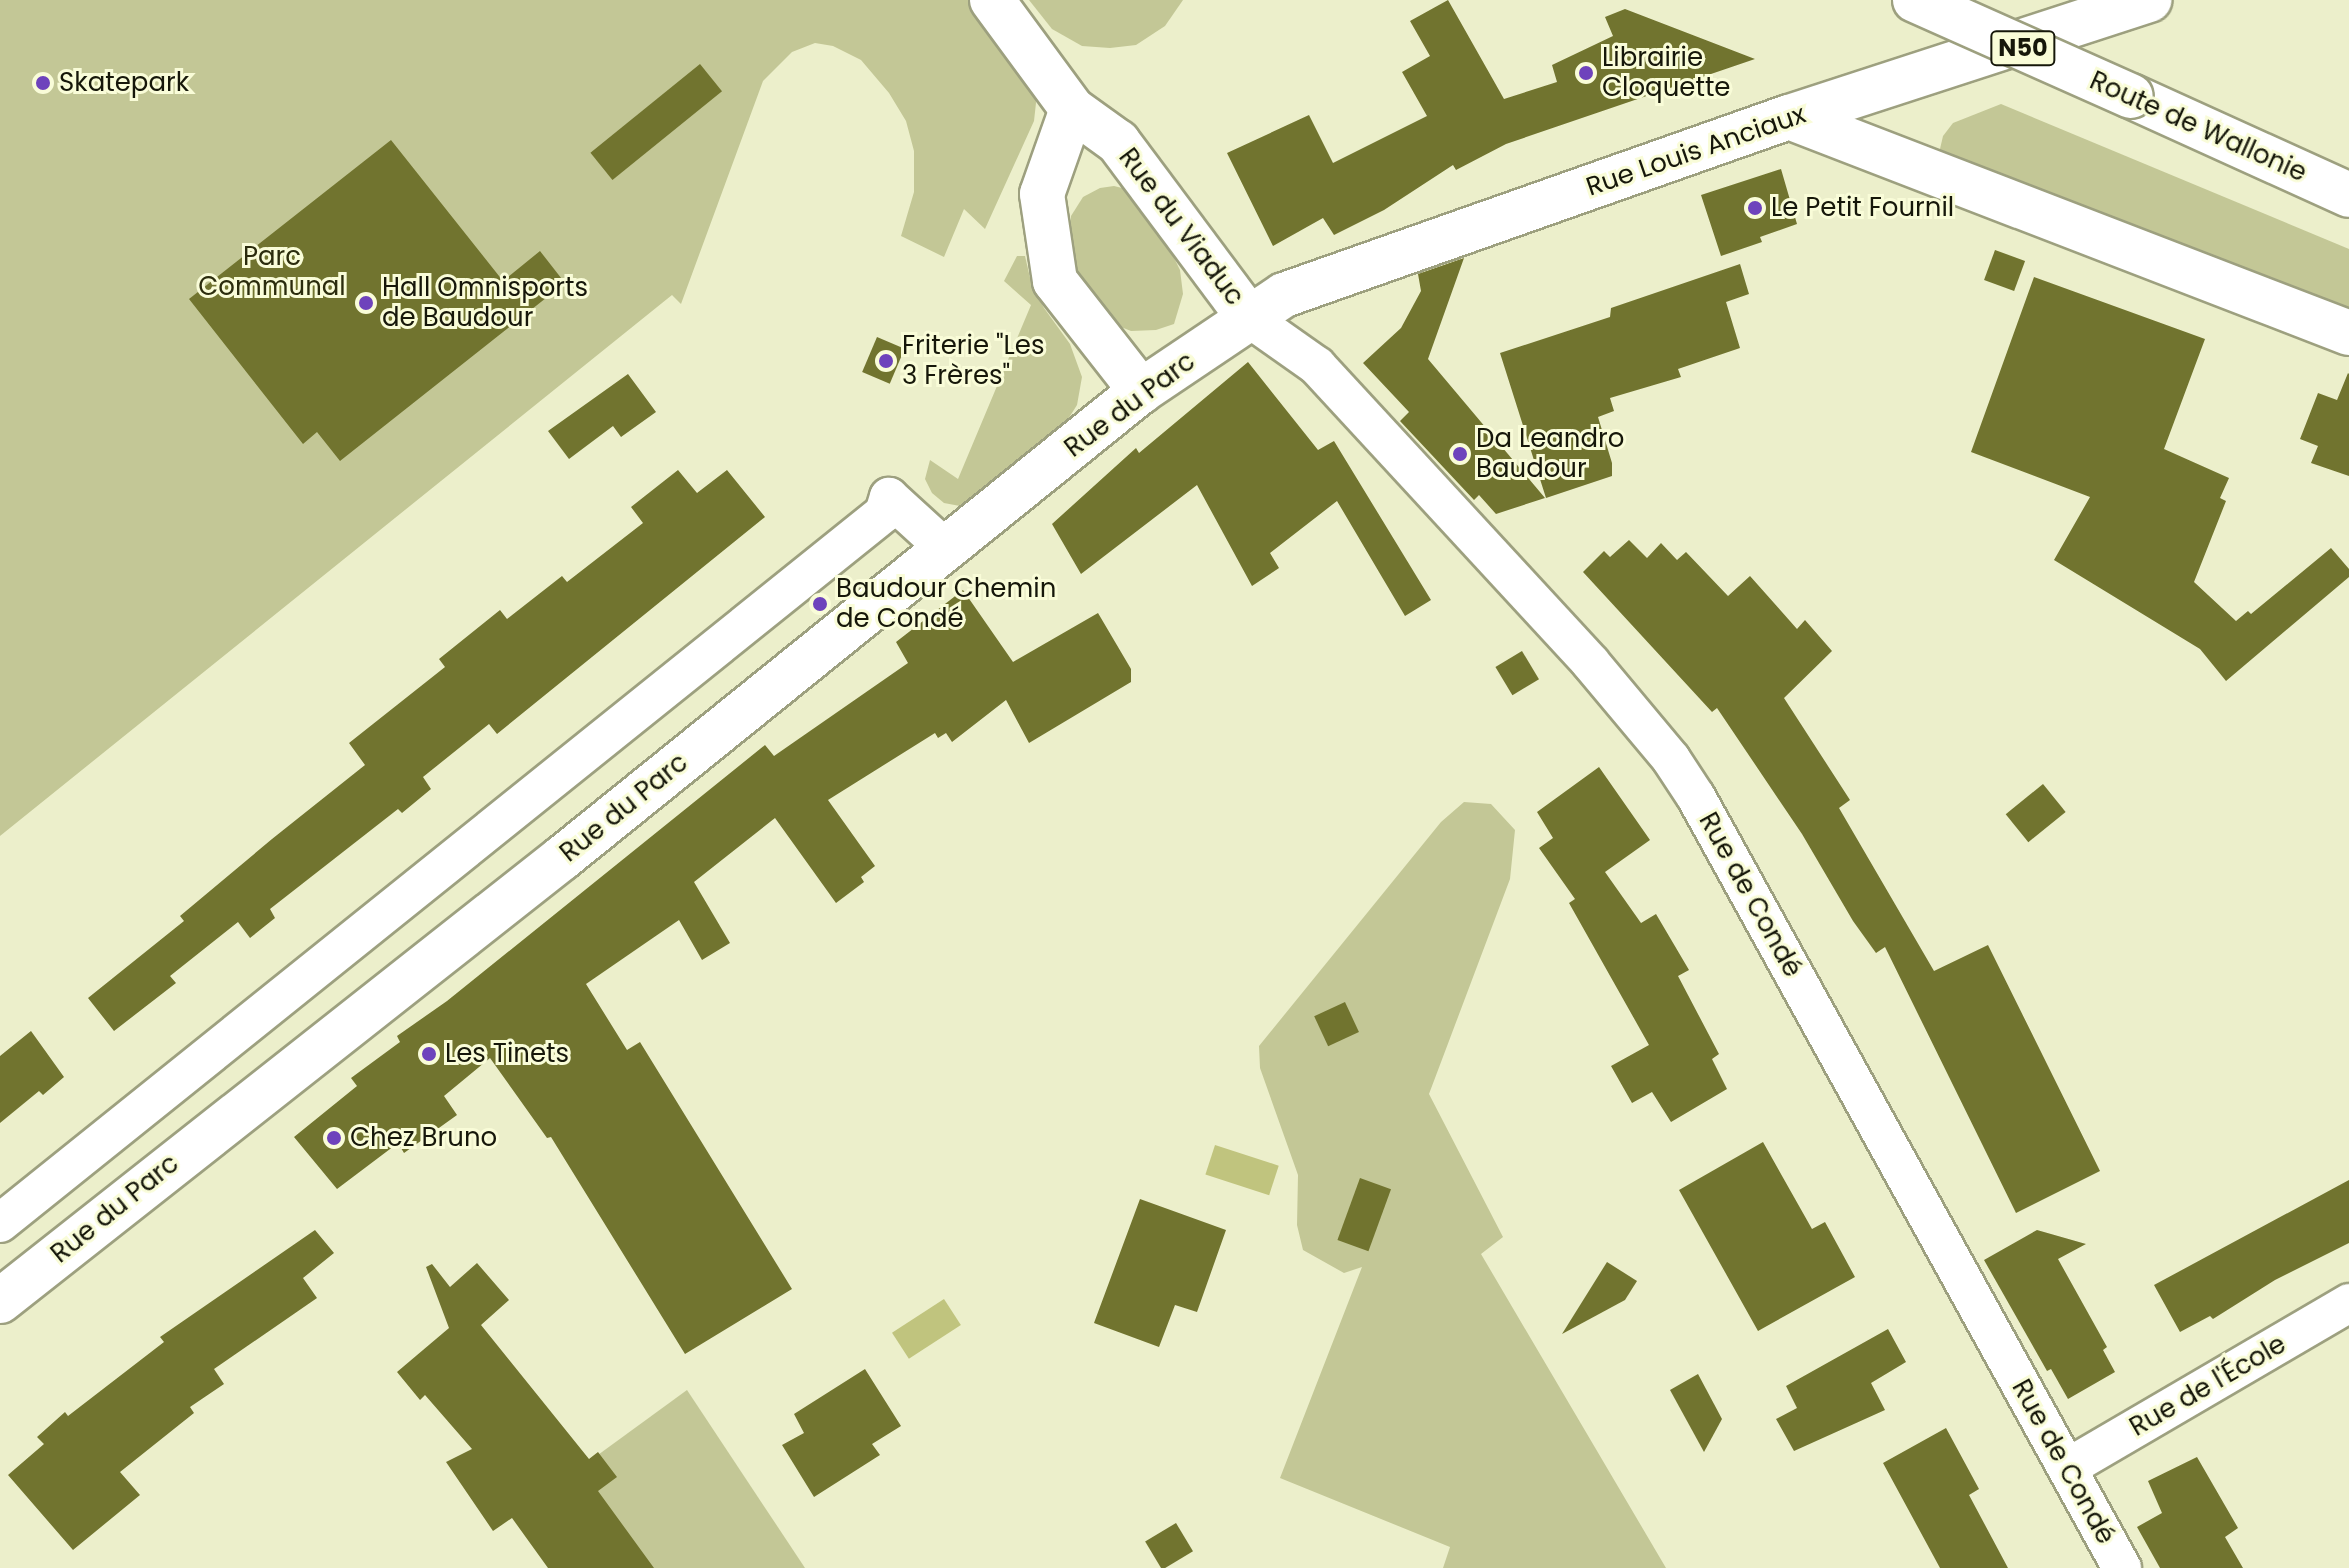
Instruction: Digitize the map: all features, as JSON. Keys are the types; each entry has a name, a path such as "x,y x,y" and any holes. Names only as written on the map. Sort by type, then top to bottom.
{"street":[{"name":"Rue du Viaduc","path":"992,0 1072,109 1118,142 1249,318"},
{"name":"Route de Wallonie","path":"1915,0 2349,195"},
{"name":"Rue Louis Anciaux","path":"1249,318 1284,295 1789,117 2150,0"},
{"path":"1072,109 1042,194 1055,281 1141,391"},
{"path":"1789,117 2349,333"},
{"name":"Rue du Parc","path":"0,1301 947,550 1141,391 1249,318"},
{"name":"Rue de Condé","path":"1249,318 1317,366 1590,662 1671,759 1711,825 2122,1568"},
{"path":"0,1223 872,523 884,513 889,497 947,550"},
{"name":"Rue de l'École","path":"2067,1468 2349,1303"}],"green space":[{"name":"Parc Communal","path":"0,0 974,0 1035,85 1036,103 1034,121 985,229 964,209 944,257 901,236 914,192 914,151 906,121 889,93 861,60 833,46 815,43 792,52 763,81 681,304 672,295 0,836"},
{"path":"1029,0 1183,0 1165,26 1136,45 1110,48 1082,46 1052,29"},
{"path":"2001,104 2349,249 2349,316 1949,162 1940,149 1943,136 1953,123"},
{"path":"1114,186 1130,190 1153,215 1180,270 1183,294 1174,324 1156,330 1131,331 1111,323 1072,271 1068,245 1071,216 1083,197 1100,188"},
{"path":"1017,256 1025,256 1031,282 1044,308 1070,344 1082,377 1077,405 1065,424 980,496 960,506 944,503 932,493 925,479 930,460 958,479 1031,305 1004,281"},
{"path":"1464,802 1491,804 1515,830 1510,879 1429,1094 1503,1237 1481,1254 1666,1568 1443,1568 1450,1547 1280,1478 1362,1267 1344,1273 1303,1250 1297,1225 1298,1175 1260,1068 1259,1046 1441,822"},
{"path":"687,1390 805,1568 641,1568 543,1495"}],"shaded area":[{"path":"1215,1145 1279,1166 1269,1195 1205,1174"},
{"path":"944,1299 961,1325 909,1359 892,1333"}],"building":[{"path":"1448,0 1504,99 1557,82 1552,65 1613,36 1605,17 1625,9 1755,59 1506,144 1456,170 1453,165 1384,210 1334,235 1323,218 1273,246 1227,153 1309,115 1333,163 1427,116 1402,72 1430,56 1410,21"},
{"path":"700,64 722,91 612,180 590,153"},
{"name":"Hall Omnisports de Baudour","path":"391,140 503,281 540,251 565,283 340,461 317,432 303,444 189,299"},
{"path":"1781,169 1797,224 1760,237 1762,242 1721,256 1701,195"},
{"path":"1995,250 2025,261 2014,291 1984,280"},
{"path":"1464,258 1428,359 1545,498 1496,514 1479,495 1474,500 1400,421 1409,412 1363,363 1401,328 1421,291 1418,274"},
{"path":"1740,264 1749,294 1726,302 1740,348 1678,369 1681,377 1610,398 1614,411 1598,417 1612,463 1612,476 1546,498 1500,353 1610,317 1611,308"},
{"path":"2034,277 2205,339 2164,449 2229,478 2220,498 2226,501 2194,582 2236,621 2248,611 2251,614 2331,548 2349,569 2349,577 2226,681 2200,649 2054,560 2090,497 1971,452"},
{"path":"877,337 905,349 890,384 862,372"},
{"path":"1248,362 1318,450 1334,441 1431,600 1405,616 1337,501 1270,553 1279,568 1252,586 1197,485 1081,574 1052,524 1136,448 1139,453"},
{"path":"2348,373 2349,476 2311,463 2318,446 2300,439 2318,393 2337,400"},
{"path":"628,374 656,412 621,437 613,426 569,459 548,431"},
{"path":"678,470 697,493 727,470 765,517 497,734 489,724 423,777 431,789 402,813 398,809 270,909 275,918 250,938 238,922 170,976 176,983 114,1031 88,998 184,921 180,916 365,765 349,743 445,667 439,659 500,610 507,619 562,576 567,582 643,523 631,507"},
{"path":"1629,540 1647,558 1661,543 1677,560 1686,552 1728,596 1750,576 1797,629 1805,620 1832,651 1784,698 1850,800 1839,808 1934,971 1988,945 2100,1171 2016,1213 1885,947 1876,953 1853,921 1802,834 1717,708 1712,712 1583,572 1604,551 1610,557"},
{"path":"963,590 1013,662 1098,613 1131,669 1131,682 1029,743 1006,700 952,742 946,733 938,738 935,733 828,800 875,866 861,877 864,882 836,903 775,818 694,882 730,943 702,960 679,920 586,984 627,1050 640,1042 792,1289 685,1354 551,1137 547,1138 490,1058 444,1096 457,1115 404,1153 398,1143 337,1189 294,1137 357,1086 351,1078 400,1042 397,1036 447,1001 765,745 774,756 908,663 896,642"},
{"path":"1522,651 1539,679 1512,695 1495,667"},
{"path":"1599,767 1650,840 1605,872 1641,923 1656,914 1689,970 1678,976 1719,1054 1712,1059 1727,1089 1671,1122 1652,1092 1632,1103 1611,1066 1649,1045 1569,903 1575,899 1539,848 1553,838 1537,812"},
{"path":"2043,784 2066,812 2028,842 2006,814"},
{"path":"1345,1002 1359,1032 1328,1046 1314,1016"},
{"path":"31,1031 64,1077 43,1095 39,1091 0,1123 0,1056"},
{"path":"1763,1142 1812,1229 1825,1222 1855,1277 1758,1331 1679,1190"},
{"path":"1360,1178 1391,1189 1368,1251 1337,1240"},
{"path":"2349,1180 2349,1243 2275,1280 2213,1319 2210,1316 2180,1332 2154,1285"},
{"path":"1140,1199 1226,1230 1197,1312 1175,1305 1159,1347 1094,1323"},
{"path":"315,1230 334,1253 303,1278 317,1298 214,1369 224,1384 190,1407 194,1413 120,1472 140,1495 73,1550 8,1475 44,1444 37,1437 65,1412 68,1416 164,1342 160,1337"},
{"path":"2037,1230 2086,1244 2058,1259 2107,1347 2103,1350 2115,1372 2068,1399 2051,1369 2047,1371 1984,1260"},
{"path":"1607,1262 1637,1281 1625,1300 1562,1334"},
{"path":"477,1263 509,1300 481,1325 589,1459 598,1452 617,1477 598,1491 654,1568 548,1568 512,1518 493,1531 446,1462 472,1449 425,1395 420,1400 397,1372 449,1328 426,1267 432,1264 450,1287"},
{"path":"1888,1329 1906,1362 1871,1383 1885,1410 1794,1451 1776,1419 1797,1408 1786,1386"},
{"path":"865,1369 901,1426 872,1444 880,1455 814,1497 782,1445 804,1433 794,1414"},
{"path":"1698,1374 1722,1419 1704,1452 1670,1390"},
{"path":"1946,1428 1979,1489 1969,1495 2008,1568 1940,1568 1883,1463"},
{"path":"2197,1457 2238,1528 2225,1537 2243,1568 2160,1568 2137,1527 2162,1513 2148,1481"},
{"path":"1176,1523 1193,1551 1161,1568 1145,1542"}],"place":[{"name":"Librairie Cloquette","path":"1586,73"},
{"name":"Skatepark","path":"43,83"},
{"name":"Le Petit Fournil","path":"1755,208"},
{"name":"Hall Omnisports de Baudour","path":"366,303"},
{"name":"Friterie \"Les 3 Frères\"","path":"886,361"},
{"name":"Da Leandro Baudour","path":"1460,454"},
{"name":"Baudour Chemin de Condé","path":"820,604"},
{"name":"Les Tinets","path":"429,1054"},
{"name":"Chez Bruno","path":"334,1138"}]}
